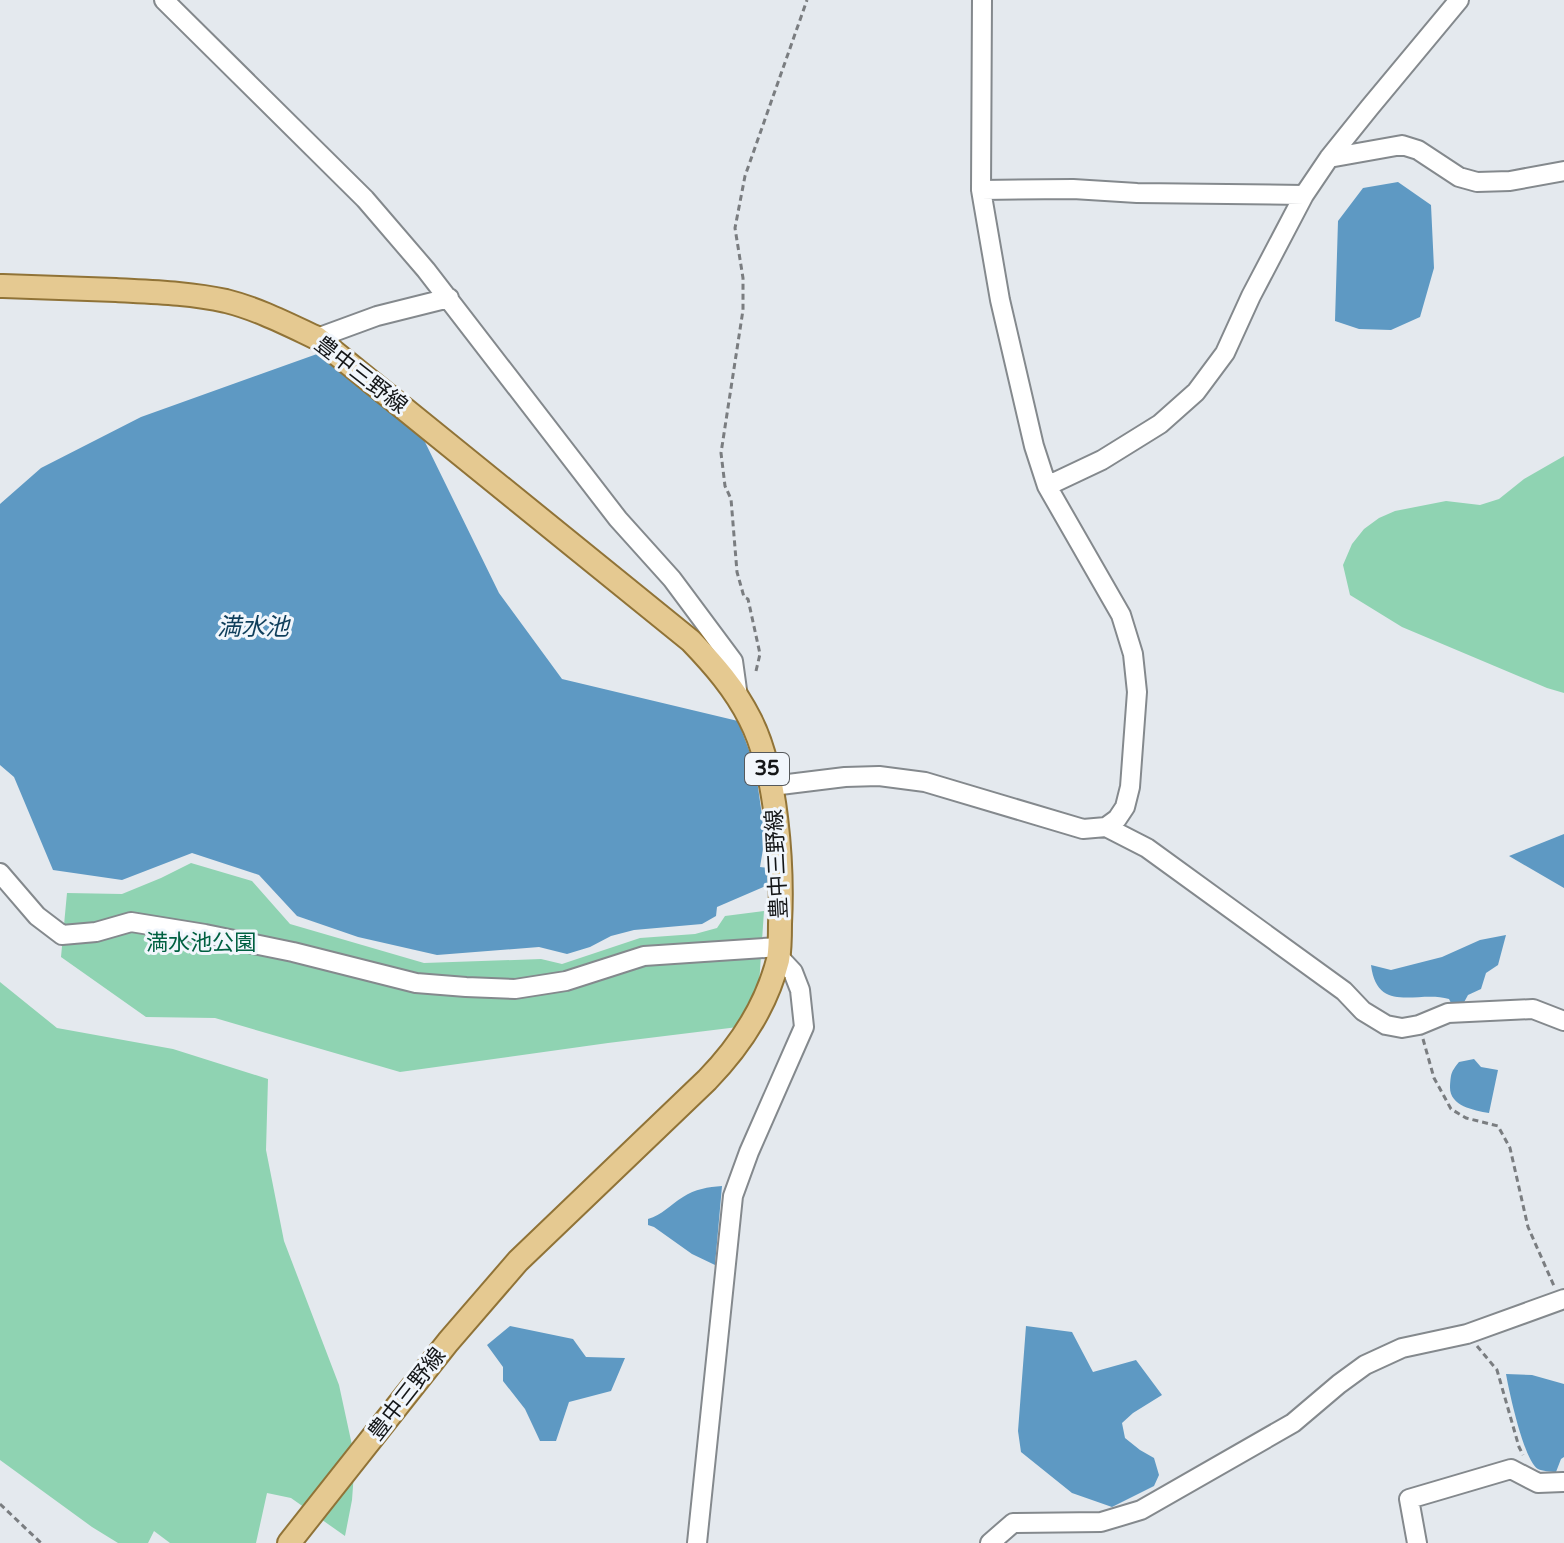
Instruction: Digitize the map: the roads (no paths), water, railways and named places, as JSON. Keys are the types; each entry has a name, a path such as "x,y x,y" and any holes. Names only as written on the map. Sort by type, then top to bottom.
{"main road":[{"name":"豊中三野線","path":"0,286 198,296 256,311 317,338 691,641 717,668 752,722 772,786 781,886 779,952 759,1010 746,1034 725,1061 518,1261 448,1342 289,1543"}],"street":[{"path":"164,0 365,199 449,298 618,519 672,579 733,661 738,697"},
{"path":"772,786 879,776 925,782 1083,829 1106,827 1117,819 1125,807 1130,787 1137,692 1133,654 1121,615 1047,486 1034,446 1000,300 981,190 982,0"},
{"path":"1047,486 1102,460 1160,424 1196,392 1225,353 1304,195 1329,158 1459,0"},
{"path":"1329,158 1402,145 1418,150 1459,177 1477,182 1510,181 1564,171"},
{"path":"981,190 1073,189 1304,195"},
{"path":"317,338 377,316 449,298"},
{"path":"1106,827 1147,848 1344,991 1363,1011 1386,1025 1402,1028 1419,1025 1448,1013 1533,1009 1564,1021"},
{"path":"0,873 37,916 62,935 96,932 131,922 279,949 416,983 515,989 566,981 644,956 779,952 793,972 800,990 804,1027 733,1196 697,1543"},
{"path":"990,1543 1013,1523 1101,1522 1141,1510 1293,1423 1365,1365 1402,1348 1467,1334 1562,1299"},
{"path":"1417,1543 1409,1499 1511,1469 1538,1483 1563,1482"}],"water":[{"path":"1398,182 1431,205 1434,268 1420,317 1391,330 1359,329 1335,321 1338,221 1363,188"},
{"name":"満水池","path":"317,354 424,440 499,593 562,679 738,721 755,766 765,837 760,867 770,868 768,885 717,907 716,916 702,924 634,930 567,954 539,947 437,955 358,937 297,916 259,875 192,853 122,880 53,870 14,777 0,765 0,504 41,468 141,417"},
{"path":"1564,834 1564,888 1509,856"},
{"path":"1506,935 1498,965 1486,973 1481,989 1468,995 1462,1006 1453,1007 1449,999 1437,997 1390,995 1381,990 1375,980 1371,965 1391,970 1442,957 1480,940"},
{"path":"1474,1059 1481,1067 1498,1070 1489,1113 1463,1106 1451,1093 1454,1068 1459,1062"},
{"path":"722,1186 715,1265 648,1225 648,1219 688,1194"},
{"path":"510,1326 573,1339 586,1357 625,1358 611,1391 569,1402 556,1441 540,1441 525,1409 503,1381 503,1367 487,1345"},
{"path":"1026,1326 1072,1332 1093,1372 1136,1360 1162,1395 1122,1423 1125,1438 1154,1458 1159,1475 1154,1486 1112,1507 1072,1493 1021,1452 1018,1431"},
{"path":"1506,1374 1532,1375 1564,1384 1564,1457 1556,1472 1538,1469 1533,1463 1518,1425"}],"park label":[{"name":"満水池公園","path":"201,943"}]}
